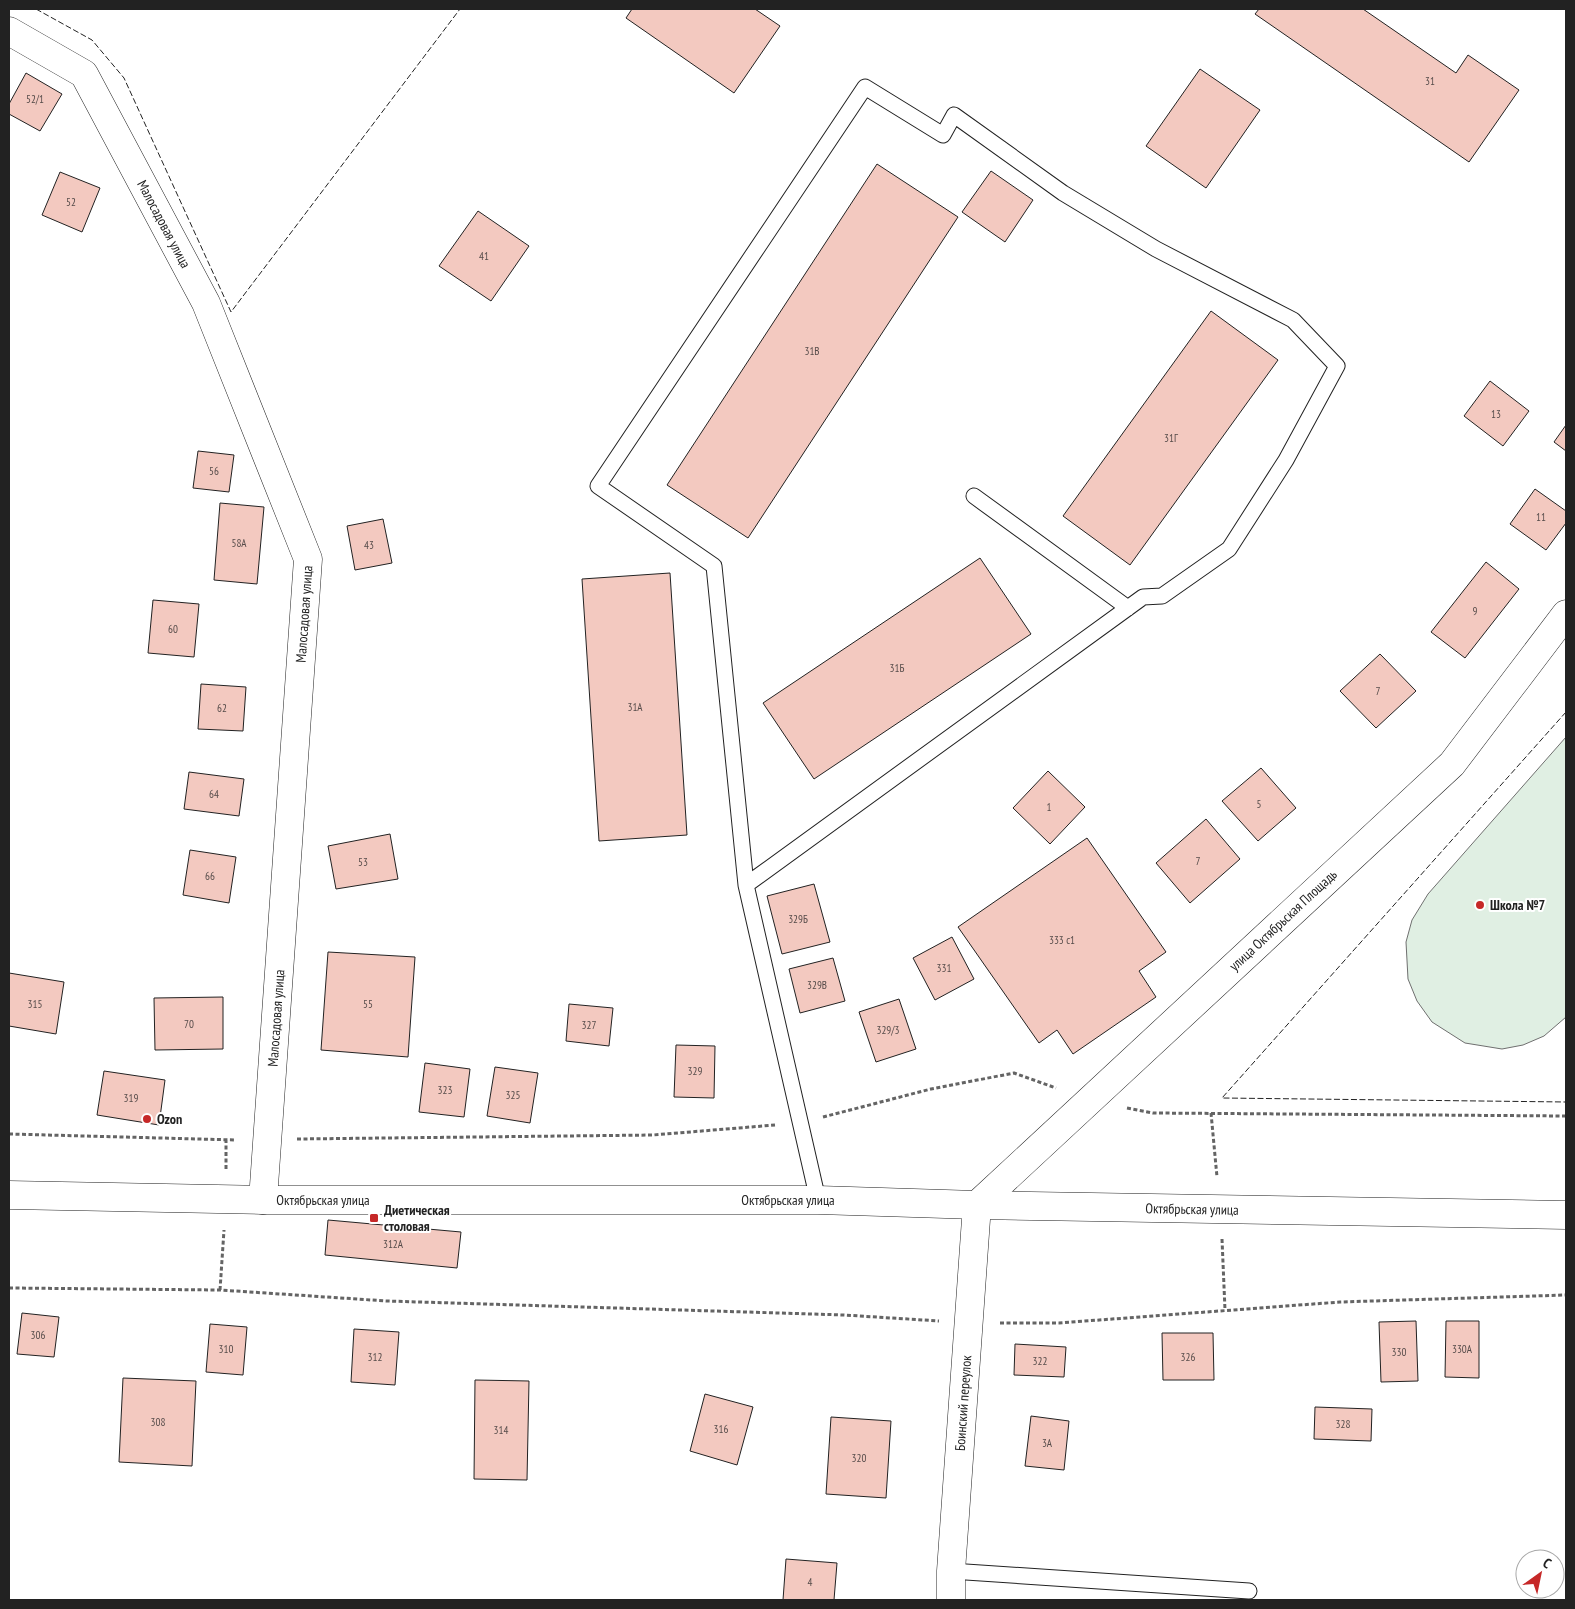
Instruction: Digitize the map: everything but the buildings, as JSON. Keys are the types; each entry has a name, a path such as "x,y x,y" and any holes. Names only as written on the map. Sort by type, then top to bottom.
{"street":[{"name":"Малосадовая улица","path":"9,31 84,74 206,303 308,559 263,1200"},
{"name":"улица Октябрьская Площадь","path":"977,1205 1452,764 1566,614"},
{"name":"Октябрьская улица","path":"9,1195 263,1200 818,1200 977,1205 1566,1215"},
{"name":"Боинский переулок","path":"951,1600 951,1571 977,1205"}],"lane":[{"path":"746,885 1128,608 1143,598 1162,596 1228,548 1286,460 1337,366 1293,320 1156,249 1063,193 954,115 943,135 865,87 598,486 714,566 746,885 818,1200"},
{"path":"974,496 1128,608"},
{"path":"951,1571 1249,1591"}],"path":[{"path":"9,1288 220,1290 388,1301 844,1315 968,1323 1059,1323 1340,1302 1566,1295"}],"green space":[{"path":"1566,737 1566,1017 1544,1036 1523,1045 1502,1049 1465,1043 1432,1022 1417,1001 1408,979 1406,942 1412,920 1428,894"}],"fence":[{"path":"36,9 92,40 124,78 231,312 460,9"},
{"path":"1566,712 1222,1098 1566,1102"}],"place":[{"name":"Школа №7","path":"1480,905"},
{"name":"Ozon","path":"147,1119"},
{"name":"Диетическая столовая","path":"374,1218"}]}
